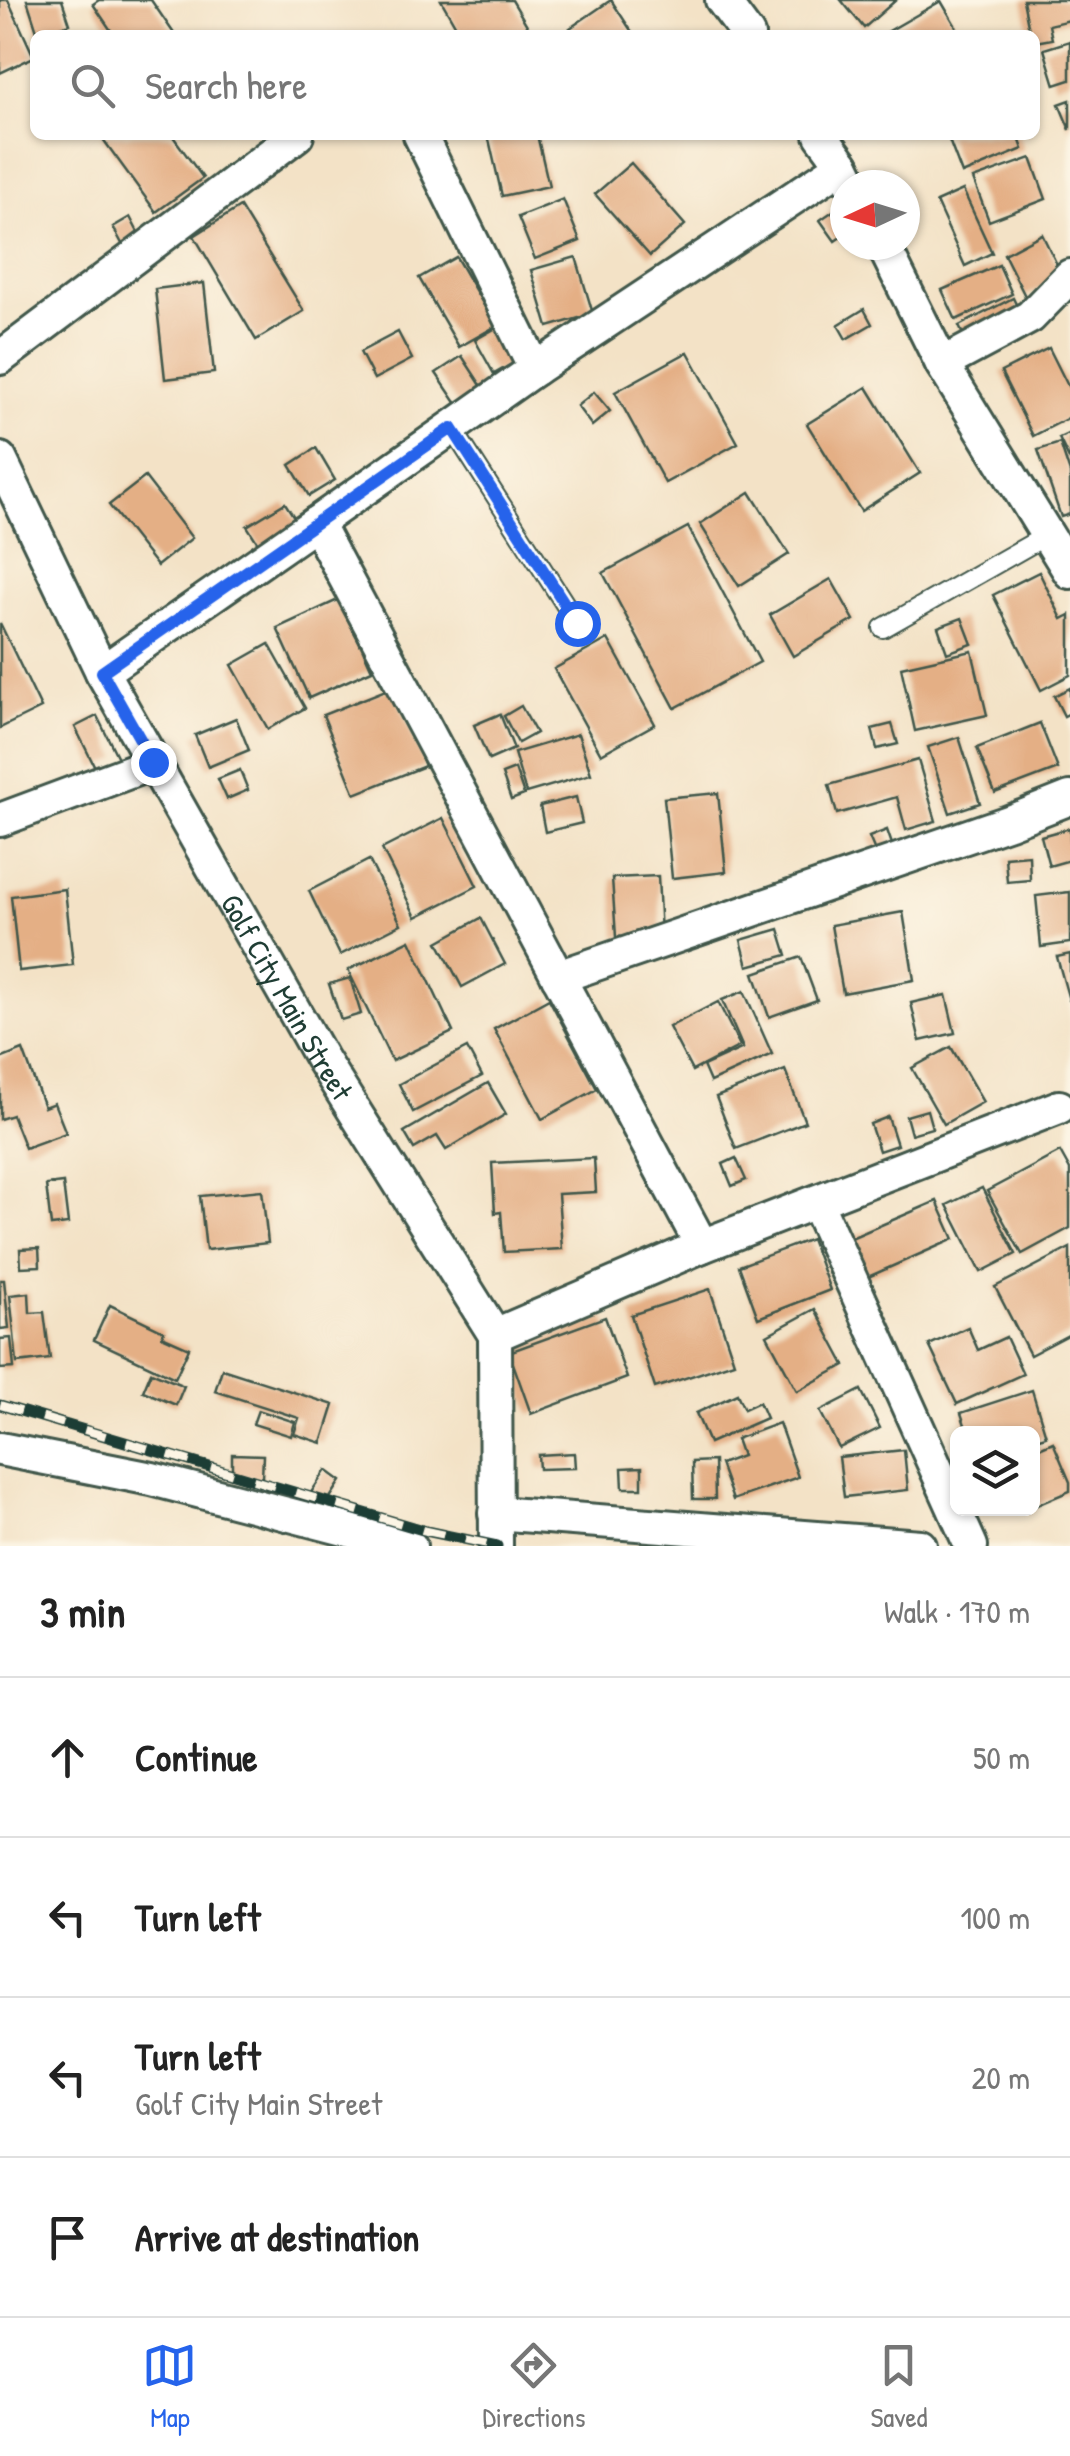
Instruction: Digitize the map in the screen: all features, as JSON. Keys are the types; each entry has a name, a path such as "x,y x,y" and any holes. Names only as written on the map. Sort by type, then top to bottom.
{"street":[{"path":"722,0 744,30"},
{"path":"0,358 290,140"},
{"path":"422,140 535,369"},
{"path":"824,140 845,170"},
{"path":"102,672 535,369 830,186"},
{"path":"890,260 942,364 1070,572"},
{"path":"942,364 1030,317 1070,276"},
{"name":"Golf City Main Street","path":"0,458 102,672 321,1058 495,1335"},
{"path":"316,523 702,1246"},
{"path":"0,820 153,762"},
{"path":"558,977 1070,798"},
{"path":"920,1546 496,1530 495,1335 702,1246 1066,1113"},
{"path":"816,1202 971,1546"},
{"path":"0,1449 152,1478 410,1546"}],"lane":[{"path":"452,428 577,623"},
{"path":"883,628 1047,535"}],"building":[{"path":"0,0 8,0 30,48 30,59 0,73"},
{"path":"27,0 62,0 70,24 37,30"},
{"path":"99,0 151,0 172,30 111,30 93,4"},
{"path":"441,0 512,0 530,30 458,30"},
{"path":"611,0 631,30 571,30"},
{"path":"841,0 896,0 864,28"},
{"path":"1023,0 1070,0 1070,20 1049,25 1052,39 1040,41 1040,30 1029,30"},
{"path":"941,1 958,30 891,30"},
{"path":"1070,41 1070,80 1055,85 1044,49"},
{"path":"1070,100 1070,130 1059,104"},
{"path":"104,140 176,140 203,178 156,212"},
{"path":"489,140 538,140 549,186 502,196"},
{"path":"949,140 1020,140 1023,149 962,174"},
{"path":"1031,158 1046,199 989,221 973,179"},
{"path":"631,163 685,225 650,256 595,194"},
{"path":"963,190 992,253 965,266 936,202"},
{"path":"563,199 580,241 535,259 518,217"},
{"path":"240,207 304,311 256,340 194,236"},
{"path":"830,213 830,234 820,220"},
{"path":"130,217 143,242 126,251 113,227"},
{"path":"1042,234 1063,277 1025,296 1004,254"},
{"path":"456,257 496,326 459,347 419,278"},
{"path":"576,257 593,314 548,327 531,270"},
{"path":"999,265 1012,294 956,320 942,290"},
{"path":"204,283 214,373 165,379 155,289"},
{"path":"1013,298 1022,317 968,345 959,326"},
{"path":"864,309 872,324 846,339 838,325"},
{"path":"505,323 524,357 494,374 475,340"},
{"path":"398,332 412,359 374,379 360,352"},
{"path":"1049,348 1070,390 1070,417 1033,436 1001,372"},
{"path":"688,352 738,443 665,483 615,392"},
{"path":"462,356 486,393 461,410 436,373"},
{"path":"867,387 920,473 861,511 807,424"},
{"path":"594,392 610,411 592,426 577,406"},
{"path":"1070,433 1070,461 1059,438"},
{"path":"1060,443 1070,473 1070,514 1061,517 1038,450"},
{"path":"316,448 335,480 309,496 290,465"},
{"path":"145,477 192,538 157,566 109,505"},
{"path":"750,492 789,554 739,586 700,524"},
{"path":"285,503 301,528 263,551 247,526"},
{"path":"688,527 760,662 675,708 603,573"},
{"path":"1039,572 1062,619 1070,615 1070,675 1041,690 993,595"},
{"path":"831,579 854,620 793,656 770,615"},
{"path":"340,599 372,670 309,698 277,628"},
{"path":"962,618 972,644 947,653 938,627"},
{"path":"0,623 41,708 0,728"},
{"path":"608,639 655,724 601,754 554,669"},
{"path":"269,644 305,708 268,729 232,665"},
{"path":"972,651 987,715 915,731 901,667"},
{"path":"393,687 425,766 355,794 323,715"},
{"path":"1070,688 1070,713 1064,716 1054,696"},
{"path":"521,706 536,733 518,743 504,716"},
{"path":"500,714 514,749 489,760 474,725"},
{"path":"97,716 118,758 96,769 75,727"},
{"path":"236,718 249,750 208,767 195,735"},
{"path":"1040,723 1058,769 995,793 977,748"},
{"path":"892,724 898,744 877,749 872,729"},
{"path":"578,734 591,774 526,793 514,753"},
{"path":"959,737 980,803 950,813 928,747"},
{"path":"918,760 936,821 906,830 897,797 837,814 829,785"},
{"path":"515,769 524,795 511,800 502,774"},
{"path":"240,770 248,790 227,799 218,779"},
{"path":"718,793 726,872 672,878 664,798"},
{"path":"576,797 582,823 545,832 540,806"},
{"path":"443,818 477,886 416,917 382,849"},
{"path":"1070,828 1070,860 1049,866 1041,836"},
{"path":"887,830 894,850 877,856 869,837"},
{"path":"1029,855 1030,880 1007,882 1005,857"},
{"path":"369,860 401,924 340,955 309,891"},
{"path":"658,876 661,935 616,937 612,878"},
{"path":"65,889 73,965 19,971 11,896"},
{"path":"1070,892 1070,943 1041,947 1036,896"},
{"path":"903,912 914,980 843,993 831,925"},
{"path":"481,918 505,964 462,987 438,942"},
{"path":"779,929 787,955 748,966 741,940"},
{"path":"410,940 453,1032 392,1061 348,970"},
{"path":"1070,954 1070,1000 1069,1000 1057,957"},
{"path":"801,957 817,1000 769,1017 754,973"},
{"path":"350,978 361,1014 341,1020 329,984"},
{"path":"744,991 772,1054 710,1082 703,1066 743,1048 722,1000"},
{"path":"946,995 955,1033 920,1041 911,1003"},
{"path":"549,999 597,1089 542,1119 494,1029"},
{"path":"718,1002 740,1046 692,1071 669,1027"},
{"path":"951,1047 983,1102 944,1124 912,1068"},
{"path":"467,1048 482,1076 413,1112 399,1084"},
{"path":"23,1050 44,1107 54,1103 66,1133 25,1148 12,1115 0,1119 0,1059"},
{"path":"785,1070 805,1122 736,1149 716,1097"},
{"path":"488,1083 506,1114 446,1150 437,1136 414,1149 404,1132"},
{"path":"927,1110 932,1128 911,1134 906,1116"},
{"path":"888,1117 897,1145 879,1151 870,1124"},
{"path":"1060,1152 1070,1170 1070,1228 1022,1254 987,1191"},
{"path":"594,1158 596,1192 558,1194 562,1249 504,1252 501,1212 495,1213 492,1163"},
{"path":"736,1158 746,1180 732,1186 723,1164"},
{"path":"63,1183 68,1224 51,1226 46,1185"},
{"path":"982,1188 1016,1254 981,1272 947,1205"},
{"path":"262,1190 268,1243 206,1250 200,1196"},
{"path":"937,1201 954,1239 868,1277 851,1238"},
{"path":"811,1239 830,1290 758,1318 739,1266"},
{"path":"39,1248 40,1266 21,1267 20,1249"},
{"path":"1070,1248 1070,1334 1030,1355 995,1287"},
{"path":"0,1280 4,1280 9,1328 0,1329"},
{"path":"710,1289 734,1362 655,1388 631,1315"},
{"path":"29,1293 30,1313 44,1312 50,1359 17,1363 10,1295"},
{"path":"110,1305 189,1348 175,1378 94,1340"},
{"path":"815,1309 845,1365 797,1391 767,1335"},
{"path":"605,1317 627,1378 531,1414 509,1352"},
{"path":"968,1327 978,1350 1006,1337 1023,1374 957,1404 929,1345"},
{"path":"11,1338 14,1368 0,1369 0,1339"},
{"path":"222,1369 334,1405 322,1443 294,1434 299,1418 215,1391"},
{"path":"151,1372 184,1386 176,1405 143,1391"},
{"path":"861,1390 880,1428 839,1448 820,1411"},
{"path":"1032,1390 1046,1436 1040,1438 1040,1426 965,1426 961,1413"},
{"path":"737,1394 744,1409 759,1402 766,1418 709,1443 696,1413"},
{"path":"258,1410 295,1422 291,1436 253,1424"},
{"path":"779,1423 798,1477 733,1500 720,1464 742,1456 736,1439"},
{"path":"1053,1442 1070,1491 1040,1504 1040,1448"},
{"path":"904,1450 908,1490 844,1497 839,1457"},
{"path":"574,1453 575,1468 539,1469 538,1455"},
{"path":"232,1454 263,1455 262,1478 232,1477"},
{"path":"714,1461 715,1499 693,1499 692,1462"},
{"path":"642,1467 642,1488 623,1488 622,1468"},
{"path":"326,1470 341,1481 322,1510 306,1500"}],"railway":[{"path":"0,1405 426,1531 497,1546"}],"route":[{"path":"153,762 102,672 452,428 577,623"}]}
